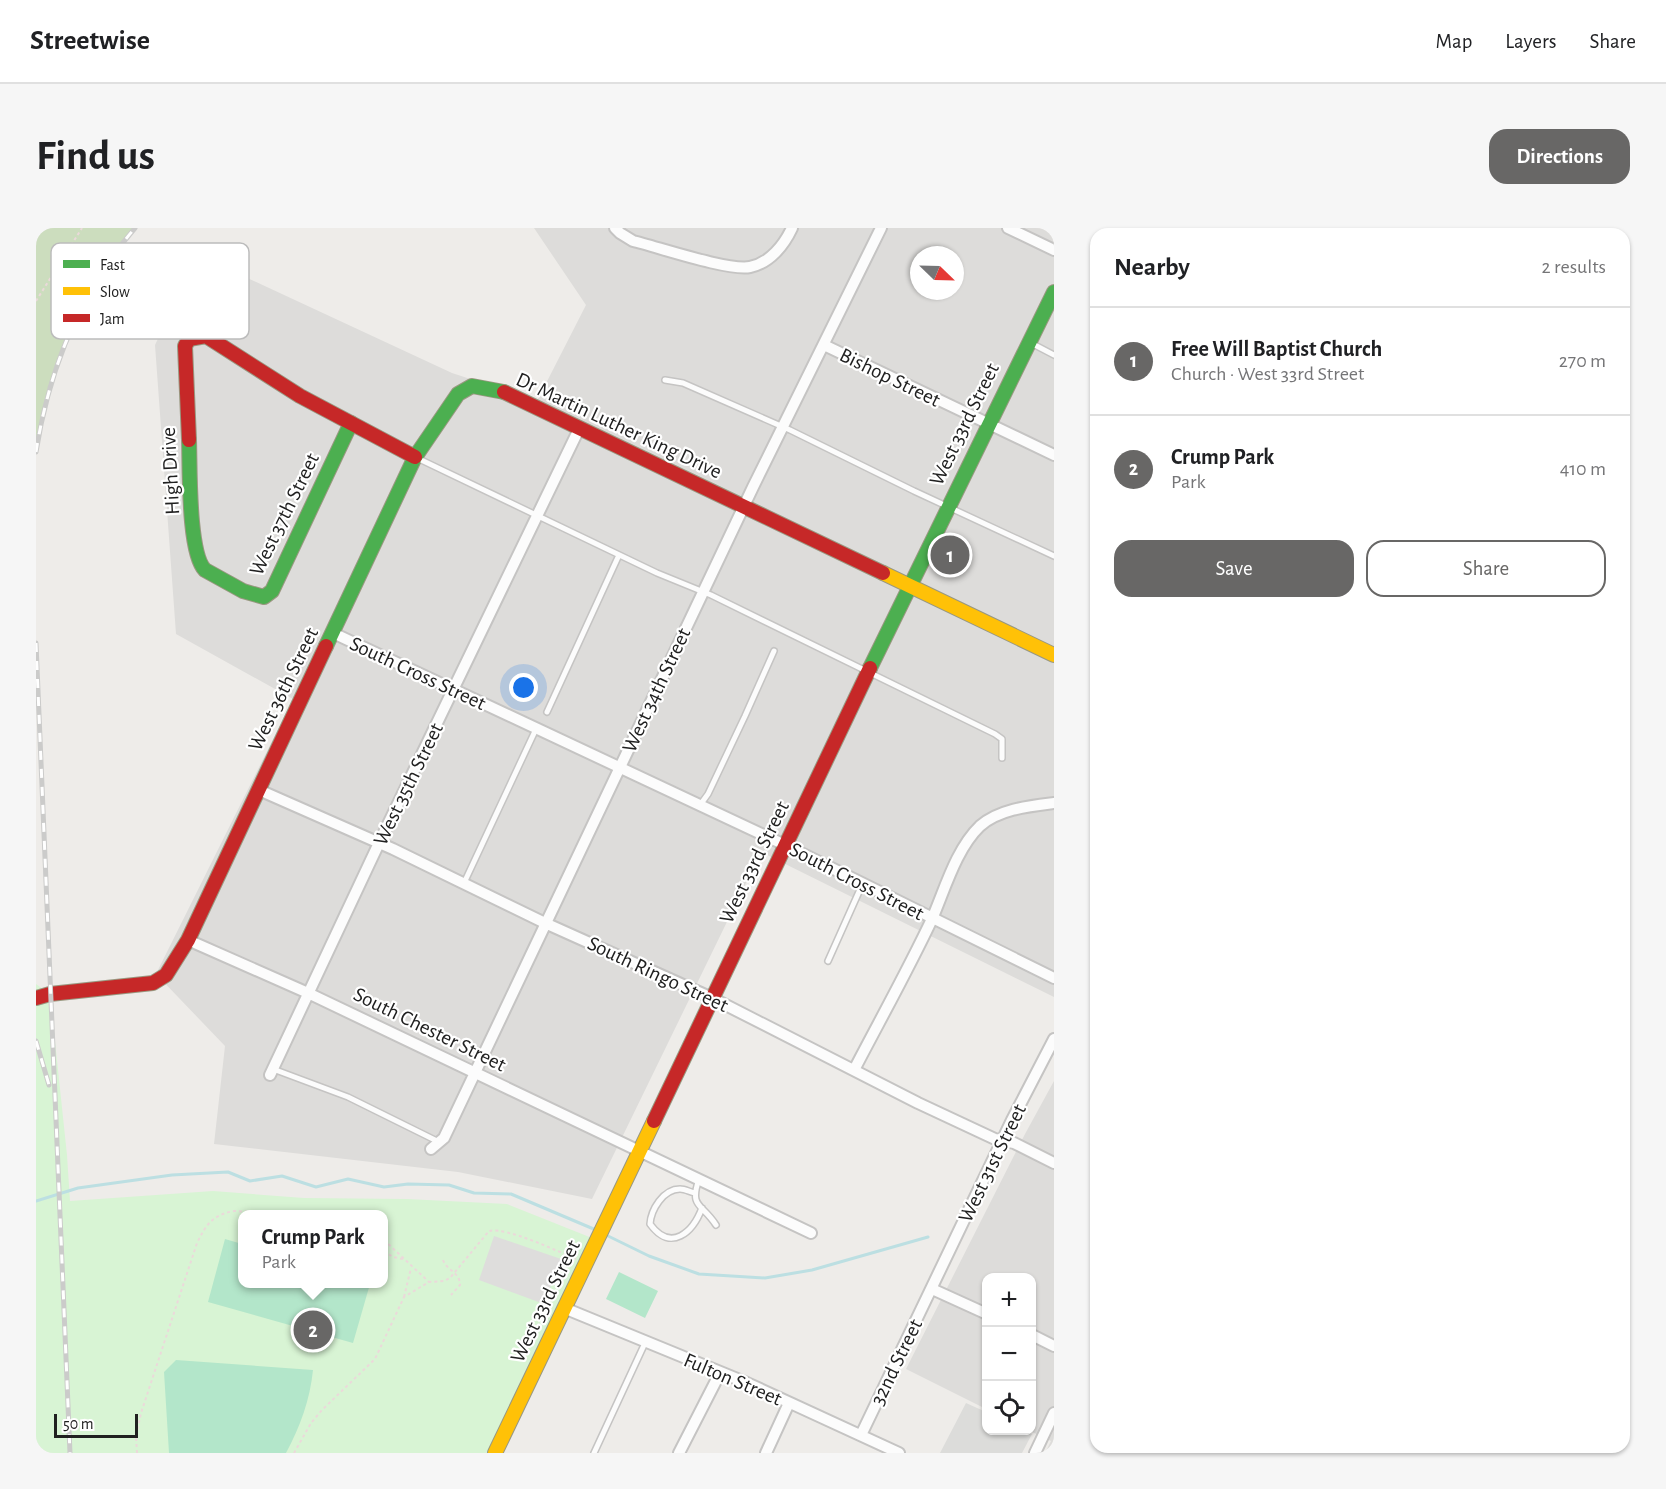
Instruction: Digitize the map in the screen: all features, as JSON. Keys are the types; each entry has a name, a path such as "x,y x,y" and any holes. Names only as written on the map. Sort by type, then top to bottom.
{"street":[{"path":"615,228 633,241 725,265 748,268 771,257 786,241 792,228"},
{"name":"West 34th Street","path":"436,1146 444,1138 476,1073 743,507 881,228"},
{"path":"1008,228 1054,250"},
{"name":"West 33rd Street","path":"495,1453 909,586 1054,292"},
{"name":"High Drive","path":"191,339 187,341 185,346 193,532 196,551 200,565 205,570 239,588"},
{"name":"High Drive","path":"211,339 298,395 351,423"},
{"name":"Bishop Street","path":"824,345 1054,455"},
{"name":"Dr Martin Luther King Drive","path":"415,457 458,394 472,386 507,393 1054,655"},
{"path":"351,423 415,457"},
{"name":"West 37th Street","path":"239,588 261,597 272,591 351,423"},
{"name":"West 35th Street","path":"272,1072 379,843 579,429"},
{"name":"West 36th Street","path":"188,940 415,457"},
{"name":"South Cross Street","path":"333,633 604,759 619,769 700,805 1054,978"},
{"name":"South Ringo Street","path":"259,790 379,843 545,923 712,998 918,1103 995,1139 1014,1143 1054,1163"},
{"path":"854,1070 932,919 962,849 981,826 994,817 1020,809 1054,803"},
{"path":"36,998 153,983 166,975 188,940"},
{"name":"South Chester Street","path":"188,940 308,993 811,1233"},
{"name":"West 31st Street","path":"932,1288 1002,1141 1054,1039"},
{"path":"932,1288 982,1312"},
{"name":"32nd Street","path":"861,1435 932,1288"},
{"name":"Fulton Street","path":"564,1308 720,1373 899,1453"},
{"path":"1036,1337 1054,1346"},
{"path":"679,1453 720,1373"},
{"path":"766,1453 789,1403"},
{"path":"1035,1453 1054,1413"}],"lane":[{"path":"1028,341 1054,354"},
{"path":"665,380 683,382 783,427 1054,556"},
{"path":"415,457 619,555 869,670 995,734 1002,740 1002,758"},
{"path":"547,712 619,555"},
{"path":"700,805 708,794 774,651"},
{"path":"463,884 536,729"},
{"path":"828,961 862,885"},
{"path":"272,1072 348,1097 436,1146"},
{"path":"699,1179 694,1193 697,1203 717,1225"},
{"path":"694,1193 681,1189 667,1194 654,1210 650,1224 655,1231 665,1236 679,1238 694,1226 702,1208"},
{"path":"594,1453 645,1342"}],"path":[{"path":"73,243 82,228"},
{"path":"36,301 51,277"},
{"path":"137,1453 136,1436 141,1413 196,1243 214,1217 225,1212 238,1211"},
{"path":"404,1297 429,1282 444,1281 456,1273 484,1234 494,1230 508,1233 576,1259"},
{"path":"388,1244 429,1282"},
{"path":"388,1254 403,1259"},
{"path":"443,1260 460,1280 460,1285 451,1295"},
{"path":"294,1453 322,1410 375,1359 404,1297 411,1267"}],"shaded area":[{"path":"534,228 1054,228 1054,997 761,852 592,1199 458,1172 214,1144 225,1046 156,974 293,699 176,634 155,345 158,339 249,339 249,279 452,373 537,401 586,305"},
{"path":"1054,1081 1054,1453 1045,1453 1051,1441 1036,1434 1036,1273 982,1273 982,1407 906,1369"},
{"path":"494,1236 561,1259 544,1304 479,1280"},
{"path":"966,1403 982,1410 982,1435 1031,1435 1022,1453 940,1453"}],"green space":[{"path":"36,228 135,228 123,243 51,243 51,339 68,339 49,391 36,452"},
{"path":"36,984 50,994 70,1201 213,1191 304,1198 407,1199 507,1204 597,1240 494,1453 36,1453"},
{"path":"225,1239 238,1243 238,1288 369,1288 353,1343 208,1302"},
{"path":"619,1272 658,1291 645,1318 606,1299"},
{"path":"176,1360 313,1370 304,1413 286,1453 169,1453 164,1372"}],"waterway":[{"path":"36,1201 78,1188 172,1175 228,1172 250,1181 282,1176 316,1187 348,1179 384,1187 408,1184 449,1185 474,1193 511,1194 596,1230"},
{"path":"604,1234 649,1256 699,1274 765,1278 812,1270 928,1237"}],"railway":[{"path":"123,243 135,228"},
{"path":"36,452 49,391 68,339"},
{"path":"36,643 70,1453"},
{"path":"36,1041 49,1085"}],"traffic: fast":[{"path":"870,668 1054,292"},
{"path":"326,646 415,457 458,394 472,386 504,392"},
{"path":"189,440 191,509 199,561 205,570 243,591 264,597 272,591 351,423"}],"traffic: slow":[{"path":"883,573 1054,655"},
{"path":"495,1453 654,1121"}],"traffic: jam":[{"path":"189,339 185,346 189,440"},
{"path":"211,339 300,396 415,457"},
{"path":"504,392 883,573"},
{"path":"36,998 50,994 153,983 166,975 188,940 326,646"},
{"path":"654,1121 870,668"}],"place":[{"name":"Free Will Baptist Church","path":"950,555"},
{"name":"Crump Park","path":"313,1330"}]}
